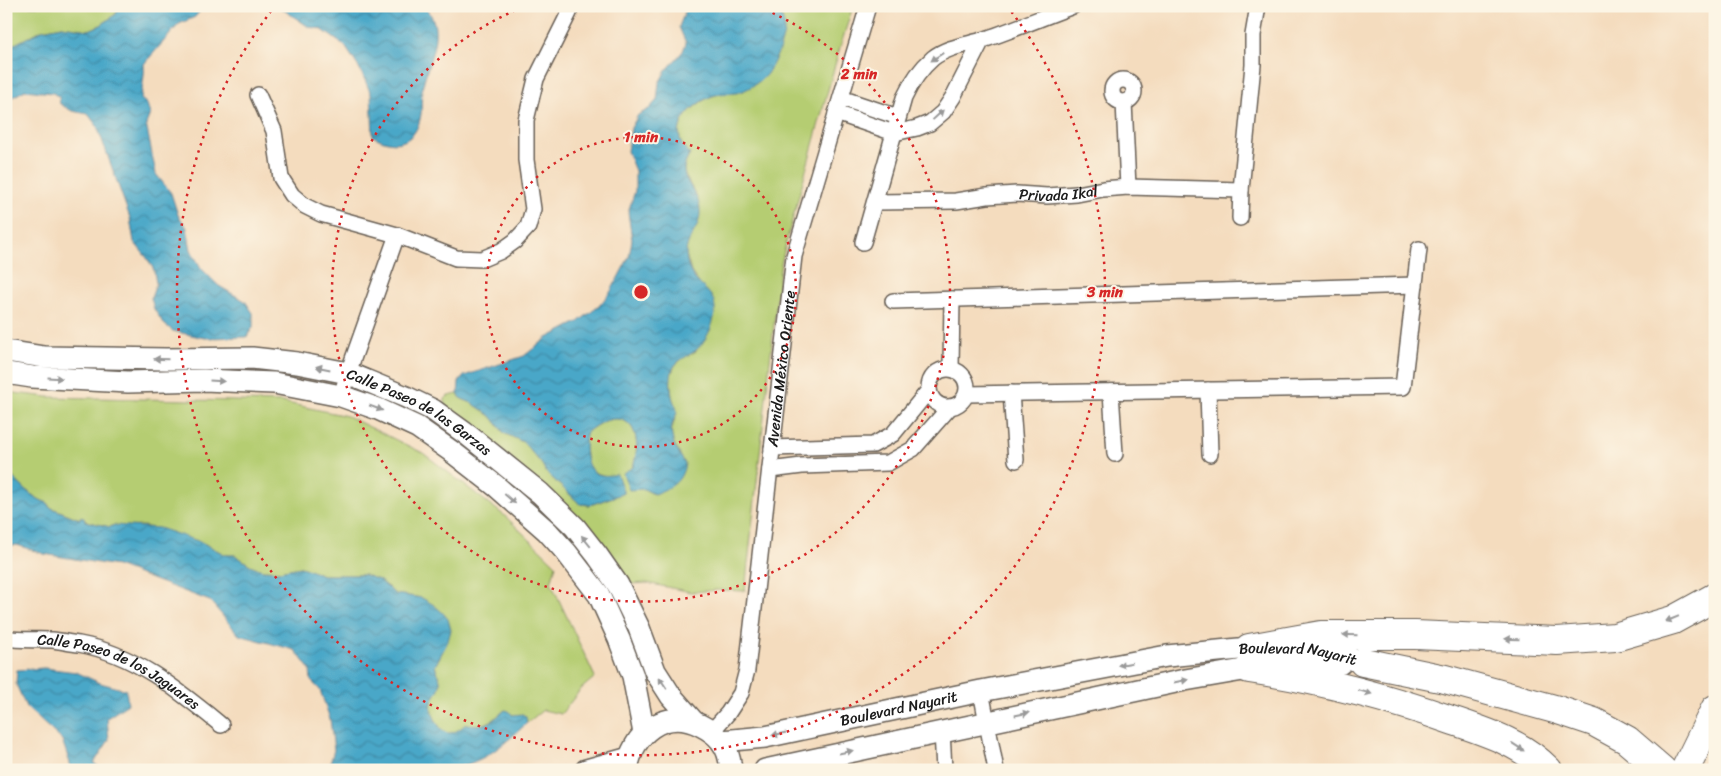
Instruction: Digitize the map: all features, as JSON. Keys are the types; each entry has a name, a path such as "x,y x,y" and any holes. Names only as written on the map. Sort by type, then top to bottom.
{"highway":[{"path":"1249,658 1321,634 1415,635 1557,641 1615,637 1673,620 1715,597"},
{"path":"1249,658 1303,677 1355,689 1410,706 1506,739 1541,762 1548,770"},
{"path":"1363,662 1445,679 1558,710 1594,722 1627,740 1660,768"},
{"path":"1685,770 1715,709"}],"street":[{"name":"Avenida México Oriente","path":"717,736 728,713 741,693 747,670 794,256 868,6"},
{"path":"864,242 898,117 912,80 934,57 953,48 982,40 1073,6"},
{"path":"1240,218 1253,65 1253,35 1258,6"},
{"path":"258,96 274,131 281,178 292,195 305,206 321,214 397,235 456,258 482,259 501,251 515,241 528,227 533,208 526,160 526,120 536,79 569,13"},
{"path":"836,113 894,132 905,131 930,123 943,112 952,98 982,40"},
{"path":"841,98 898,117"},
{"path":"1124,102 1128,187"},
{"name":"Privada Ikal","path":"875,202 956,200 1017,194 1047,196 1077,194 1103,188 1128,187 1241,190"},
{"path":"341,396 397,235"},
{"path":"967,394 1403,387 1419,249"},
{"path":"893,301 1415,285"},
{"path":"951,368 952,299"},
{"name":"Calle Paseo de las Garzas","path":"6,352 54,357 252,358 297,363 348,373 433,410 469,436 540,493 575,527 618,585 640,628 655,671 671,696 693,721"},
{"path":"770,470 802,466 888,463 913,449 950,407 960,403 967,394 967,382 961,373 951,368 939,370 931,378 929,390 932,399 940,405 950,407"},
{"name":"Calle Paseo de las Garzas","path":"6,373 32,377 128,382 204,380 274,383 341,396 378,409 417,427 496,486 547,531 566,552 599,595 633,676 644,733"},
{"path":"772,448 873,445 893,434 929,390"},
{"path":"1208,390 1210,454"},
{"path":"1110,392 1115,454"},
{"path":"1011,393 1016,460"},
{"path":"599,595 618,585"},
{"name":"Calle Paseo de los Jaguares","path":"6,638 52,640 82,645 115,654 151,671 175,687 221,725"},
{"name":"Boulevard Nayarit","path":"765,770 986,721 1185,680 1249,658 1313,648 1363,662"},
{"name":"Boulevard Nayarit","path":"717,736 765,737 981,691 1168,656 1249,658"},
{"path":"981,691 996,770"},
{"path":"586,770 628,764 634,744 644,733 654,725 680,719 693,721 717,736 729,756 731,770"},
{"path":"942,731 944,770"}],"green space":[{"path":"6,6 120,6 116,14 101,25 89,30 62,26 42,30 15,44 6,43"},
{"path":"779,6 853,6 838,54 780,269 745,591 691,592 647,583 630,584 621,581 445,407 445,399 448,396 458,394 462,399 472,403 491,416 504,433 523,442 547,473 580,504 590,505 624,493 608,477 591,471 587,464 586,433 610,419 620,419 628,423 633,430 636,440 636,452 633,467 644,489 654,494 685,464 673,442 671,432 677,411 672,397 670,377 675,365 684,357 695,352 711,329 699,283 691,272 686,254 687,242 698,224 696,196 684,173 685,164 690,154 682,144 679,135 680,128 692,109 704,100 715,95 748,88 784,25 780,17"},
{"path":"6,392 48,397 282,402 347,416 423,453 505,516 556,565 551,583 595,677 581,689 561,714 543,710 527,723 526,717 512,715 505,710 488,723 466,724 453,733 446,733 439,727 431,707 440,684 435,666 448,641 422,598 395,594 388,587 365,575 323,575 301,567 279,571 262,570 235,555 226,555 201,542 144,526 119,527 114,525 110,527 85,521 49,507 48,503 36,498 6,471"}],"water":[{"path":"120,6 204,6 195,17 179,24 144,64 141,99 147,104 150,114 146,124 156,174 171,193 178,215 187,228 191,250 201,268 219,286 245,301 253,313 253,327 247,337 205,338 173,331 164,324 154,309 151,298 156,284 154,270 134,242 130,218 97,126 88,114 72,111 60,104 59,97 53,93 25,90 6,101 6,43 15,44 42,30 62,26 89,30 101,25 116,14"},
{"path":"278,6 423,6 431,15 434,24 434,46 422,90 419,124 410,137 398,143 373,136 371,94 361,71 345,46 321,29 309,27"},
{"path":"682,6 779,6 784,25 783,37 776,58 763,78 752,86 736,93 716,95 704,100 686,115 680,128 679,135 682,144 690,154 685,165 685,177 698,200 700,210 697,226 686,251 687,260 690,271 696,281 712,296 715,307 712,325 703,343 676,364 672,372 671,392 677,411 671,430 675,445 685,464 681,476 671,486 654,494 644,489 629,490 623,473 633,467 636,440 633,430 628,423 620,419 610,419 586,433 586,459 593,471 599,474 607,476 617,474 624,493 590,505 580,504 547,473 523,442 504,433 491,416 472,403 462,399 458,394 459,382 464,376 524,356 547,338 578,322 599,306 611,291 629,257 632,240 628,212 635,191 635,171 627,151 631,128 638,115 649,109 657,100 659,83 665,72 683,51 686,43 679,27 685,11"},
{"path":"6,471 36,498 48,503 49,507 79,519 81,516 85,521 110,527 114,525 159,528 201,542 226,555 235,555 262,570 279,571 301,567 323,575 365,575 379,580 395,594 422,598 443,613 448,619 451,630 448,641 435,666 440,684 431,707 439,726 450,733 457,731 466,724 479,725 488,723 505,710 509,711 512,715 523,714 526,717 527,723 497,749 464,765 436,769 416,767 406,770 330,770 329,767 334,750 330,719 320,690 311,681 310,670 295,650 239,635 210,601 117,566 44,554 17,545 6,546"},
{"path":"44,668 76,672 100,683 126,690 128,704 107,718 109,740 94,763 102,770 69,770 70,763 62,740 26,707 16,684 17,670"}]}
